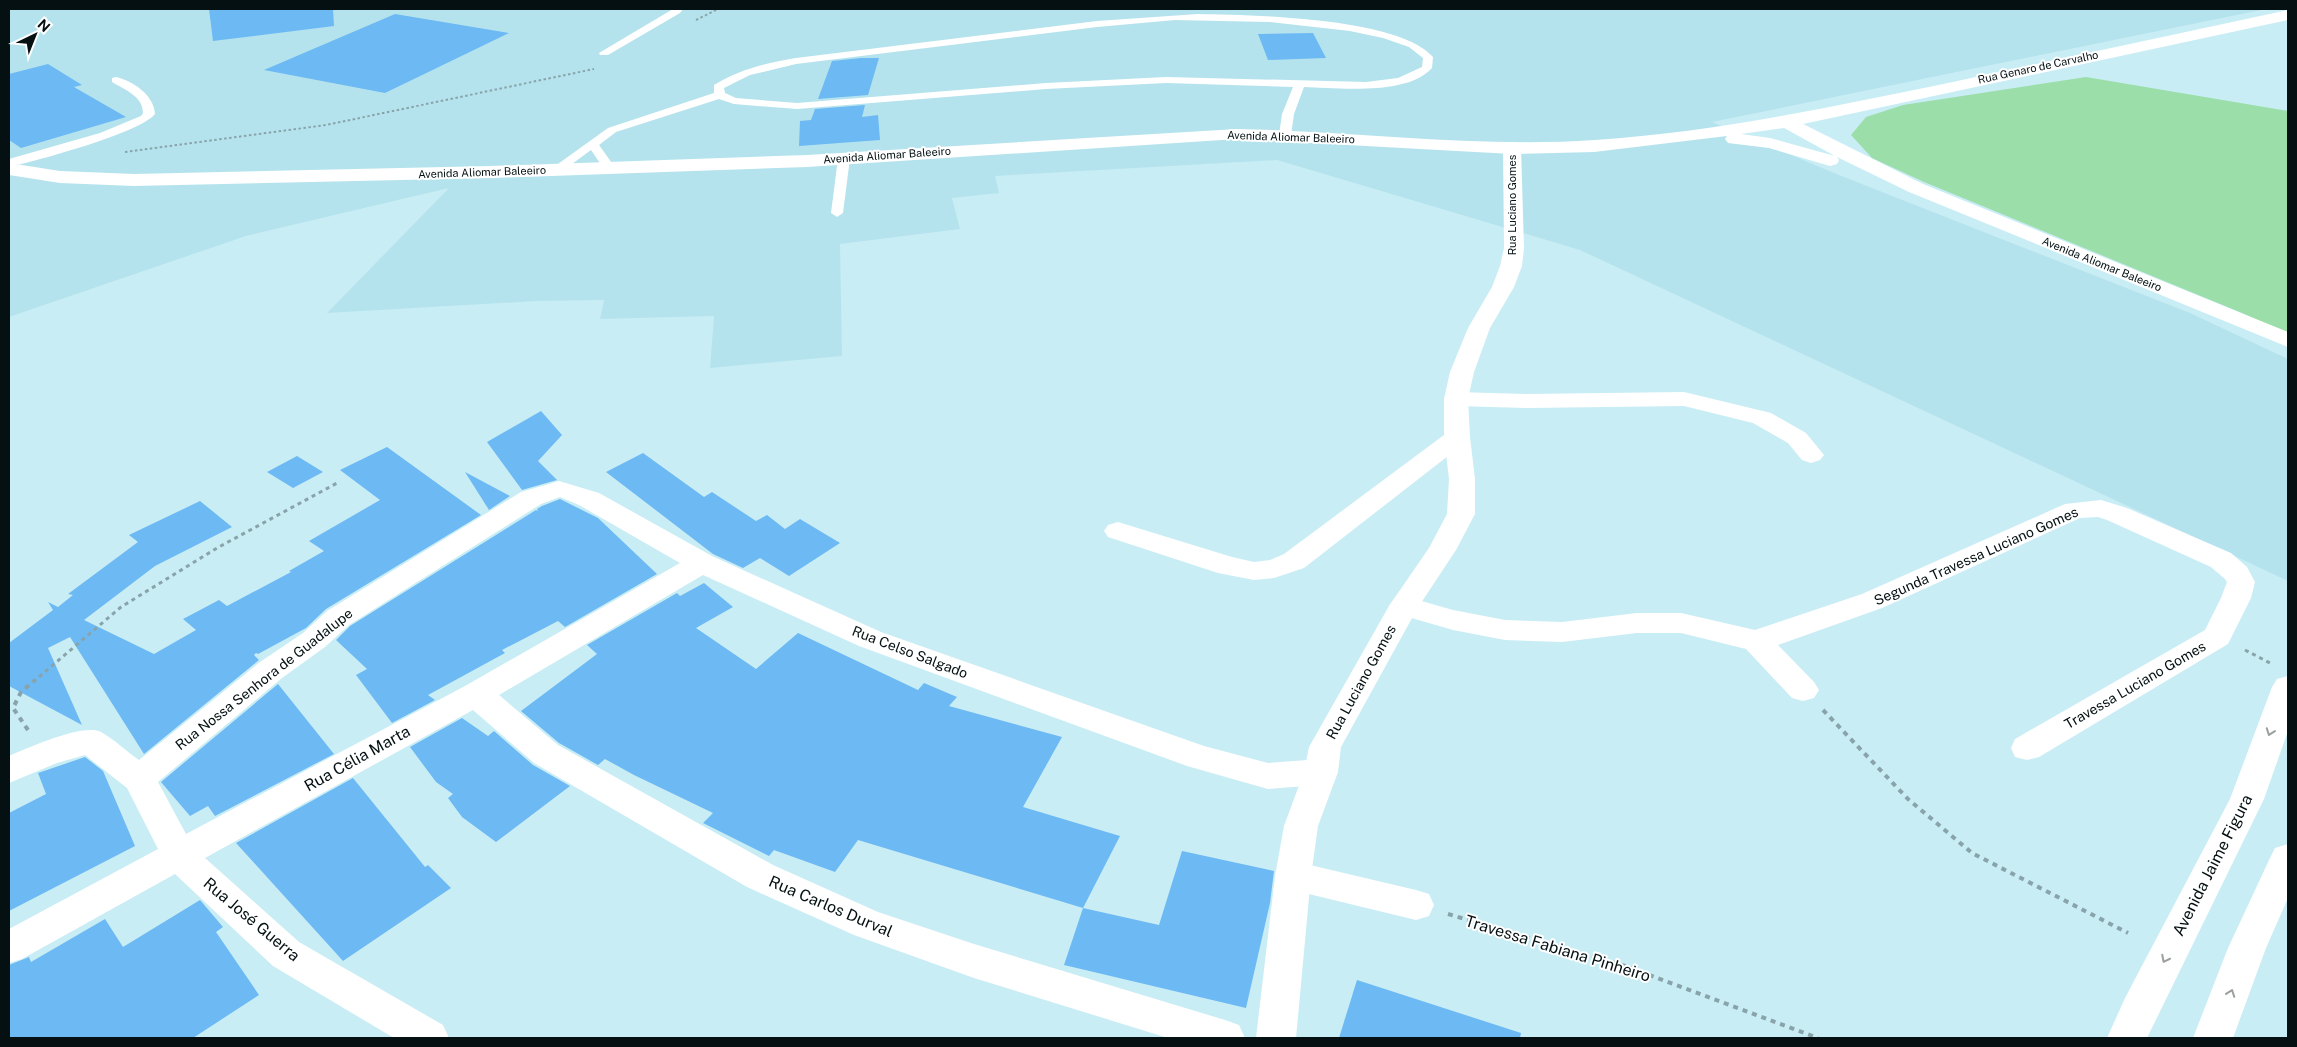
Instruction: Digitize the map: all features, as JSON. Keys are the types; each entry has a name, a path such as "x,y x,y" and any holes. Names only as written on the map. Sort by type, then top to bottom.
{"street":[{"name":"Rua Genaro de Carvalho","path":"1788,122 2288,15"},
{"path":"1694,136 1770,144 1838,156 1833,134 1838,120 1848,109"},
{"name":"Avenida Aliomar Baleeiro","path":"9,169 60,177 126,180 557,170 608,166 844,158 1187,136 1285,135 1424,145 1512,148 1594,146 1694,136 1788,122 1838,156"},
{"name":"Avenida Aliomar Baleeiro","path":"1763,126 2288,340"},
{"name":"Rua Luciano Gomes","path":"1276,1038 1293,876 1301,826 1321,772 1325,747 1404,606 1442,550 1461,514 1462,479 1457,436 1456,399 1462,372 1479,328 1503,287 1511,266 1514,248 1512,148"},
{"path":"1456,399 1527,401 1684,399 1762,418 1797,438 1811,455"},
{"path":"1118,531 1228,566 1254,571 1274,569 1294,561 1312,548 1457,436"},
{"name":"Rua Celso Salgado","path":"520,505 549,491 559,489 569,491 589,499 702,563 870,639 1199,757 1268,776 1321,772"},
{"name":"Rua Nossa Senhora de Guadalupe","path":"139,779 271,670 314,640 338,618 520,505"},
{"name":"Segunda Travessa Luciano Gomes","path":"1756,641 1872,601 2075,510 2101,508 2221,560"},
{"name":"Travessa Luciano Gomes","path":"2027,748 2217,637 2236,598 2241,582 2237,574 2221,560"},
{"name":"Rua Célia Marta","path":"9,947 476,694 702,563"},
{"path":"1404,606 1453,620 1504,630 1562,632 1637,623 1681,623 1756,641 1803,690"},
{"name":"Avenida Jaime Figura","path":"2127,1038 2143,1001 2246,799 2288,687"},
{"name":"Rua Carlos Durval","path":"476,694 546,754 760,876 867,924 974,961 1225,1038"},
{"path":"9,770 46,753 90,741 139,779"},
{"name":"Rua José Guerra","path":"139,779 179,856 286,954 428,1038"},
{"path":"2213,1038 2247,948 2288,858"},
{"path":"1293,876 1416,905"}],"lane":[{"path":"604,53 678,9"},
{"path":"557,170 612,130 720,94 734,101 797,106 1046,86 1166,80 1356,84 1397,81 1416,76 1427,68 1428,57 1424,50 1408,42 1347,28 1232,17 1175,17 957,41 781,64 751,71 728,80 718,87 720,94"},
{"path":"9,163 104,135 145,118 149,114 148,103 139,94 116,80"},
{"path":"1285,135 1288,114 1300,84"},
{"path":"592,143 608,166"},
{"path":"837,213 844,158"}],"path":[{"path":"692,22 718,9"},
{"path":"118,153 326,125 594,69"},
{"path":"38,732 29,731 18,718 14,708 21,692 121,607 217,548 339,482"},
{"path":"1803,690 1908,799 1972,854 2128,933"},
{"name":"Travessa Fabiana Pinheiro","path":"1416,905 1625,966 1818,1038"}],"shaded area":[{"path":"9,9 2266,9 1712,122 1839,175 2190,313 2288,359 2288,581 1580,250 1277,160 995,176 999,193 952,198 960,229 840,244 842,356 710,368 714,316 600,319 604,300 537,301 327,313 449,188 246,236 9,317"}],"green space":[{"path":"2086,77 2288,111 2288,335 2242,313 1924,182 1872,158 1851,135 1866,117 1903,105"}],"building":[{"path":"209,9 333,9 334,26 213,41"},
{"path":"395,14 509,33 385,93 264,70"},
{"path":"1313,33 1326,58 1268,60 1258,34"},
{"path":"879,58 868,95 818,99 832,61"},
{"path":"48,64 82,85 74,87 126,117 21,148 9,140 9,74"},
{"path":"865,105 862,117 878,115 880,140 799,146 800,121 811,120 815,109"},
{"path":"541,411 562,435 538,461 557,480 522,490 487,442"},
{"path":"387,447 481,515 326,609 306,628 258,654 256,653 254,655 259,660 144,754 70,637 48,648 82,725 9,686 9,643 53,610 48,602 58,607 73,595 68,594 138,542 129,535 200,501 232,527 155,566 84,620 154,654 196,630 183,619 219,600 227,606 291,572 289,571 324,551 309,541 380,500 340,470"},
{"path":"643,453 704,497 712,492 756,521 767,515 785,529 800,519 840,543 789,576 760,558 743,568 713,554 606,472"},
{"path":"297,456 323,472 293,488 267,472"},
{"path":"465,472 510,496 489,510"},
{"path":"560,499 598,518 657,574 565,627 558,621 502,650 505,653 428,695 435,700 392,723 356,675 367,669 336,640 350,626 536,510 538,511 537,509"},
{"path":"704,583 733,607 696,628 756,669 798,633 918,690 924,683 957,697 949,706 1062,737 1023,807 1120,836 1083,908 858,840 835,872 774,850 769,856 703,823 713,813 605,759 598,765 559,743 521,711 597,654 587,645 677,593 680,596"},
{"path":"278,684 334,754 215,816 208,806 190,816 161,782"},
{"path":"462,718 488,736 494,731 533,765 570,786 496,842 462,817 448,798 453,794 436,782 410,747"},
{"path":"85,757 103,771 135,846 9,911 9,813 46,794 38,773"},
{"path":"353,778 425,867 428,865 451,888 343,961 236,843"},
{"path":"1182,851 1274,871 1270,903 1246,1008 1064,965 1083,908 1159,925"},
{"path":"200,900 223,927 216,932 259,995 193,1038 9,1038 9,965 29,957 31,962 105,919 123,947"},
{"path":"1357,980 1521,1033 1520,1038 1339,1038"}]}
